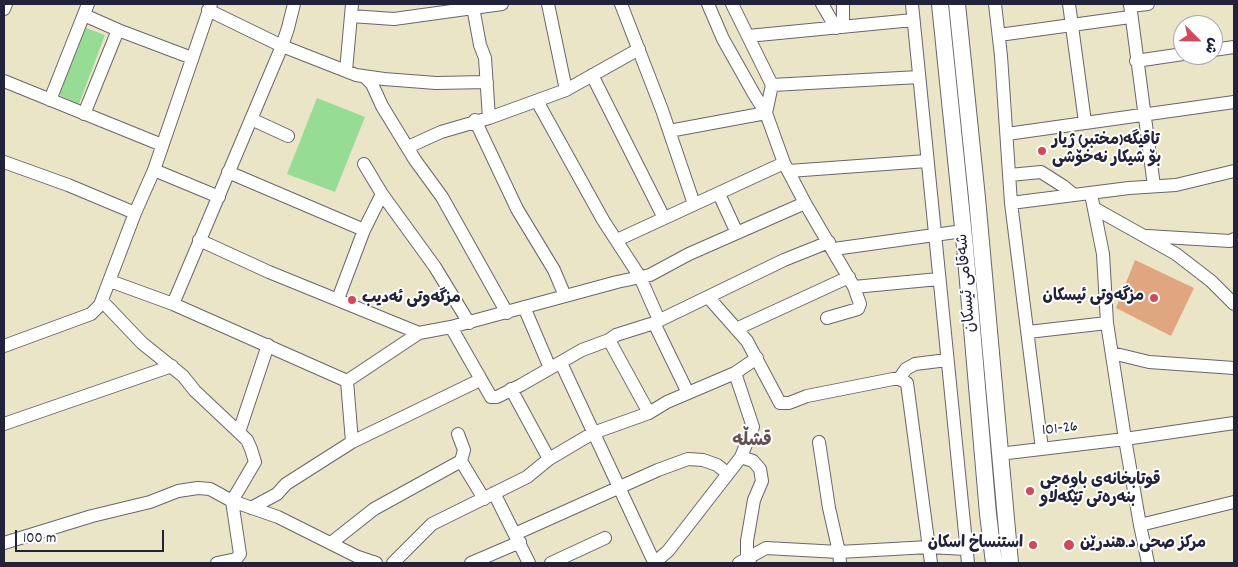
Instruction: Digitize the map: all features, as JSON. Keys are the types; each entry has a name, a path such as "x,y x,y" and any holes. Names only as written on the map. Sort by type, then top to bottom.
{"main road":[{"name":"شەقامی ئیسکان","path":"940,4 994,563"},
{"name":"شەقامی ئیسکان","path":"957,4 988,313 1010,563"},
{"path":"987,501 1004,498"}],"street":[{"path":"4,9 6,4"},
{"path":"173,304 282,46 294,4"},
{"path":"346,71 352,10 394,19 502,4"},
{"path":"548,4 566,90"},
{"path":"621,4 640,49 694,204"},
{"path":"708,4 723,39 766,113 786,167 852,282 860,307 858,310 827,318"},
{"path":"732,4 772,85 766,113"},
{"path":"822,4 840,27"},
{"path":"840,27 843,4"},
{"path":"912,4 968,563"},
{"path":"996,4 1011,203 1042,448"},
{"path":"1069,4 1085,122"},
{"path":"999,35 1072,25 1148,4"},
{"path":"4,346 91,314 98,309 135,213 154,170 210,7 282,46 356,75 436,83 487,82"},
{"path":"473,7 480,45 485,58 488,118"},
{"path":"50,100 86,9 118,30 192,58"},
{"path":"1130,9 1154,186"},
{"path":"748,36 913,20"},
{"path":"84,114 118,30"},
{"path":"408,147 440,132 474,120 488,118 566,90 640,49"},
{"path":"1136,61 1173,55"},
{"path":"592,75 664,218"},
{"path":"364,76 372,84 382,106 415,160 442,197 507,313"},
{"path":"772,85 918,76"},
{"path":"4,81 162,145"},
{"path":"537,101 603,220 640,277 656,322 688,393"},
{"path":"1006,134 1234,102"},
{"path":"669,131 766,113"},
{"path":"251,119 288,136"},
{"path":"474,120 518,209 554,270 564,296"},
{"path":"617,240 694,204 786,167 927,161"},
{"path":"4,162 68,185 135,213"},
{"path":"364,164 382,194 435,267 469,323"},
{"path":"154,170 219,197"},
{"path":"1011,203 1176,185 1234,171"},
{"path":"228,172 364,230"},
{"path":"1010,175 1041,172 1063,186 1074,196"},
{"path":"338,299 364,230 382,194"},
{"path":"719,194 737,233"},
{"path":"1091,194 1103,254 1108,323 1125,439 1148,563"},
{"path":"347,381 419,333 469,323 564,296 650,275 690,254 805,202"},
{"path":"1094,208 1176,254 1210,281 1234,304"},
{"path":"451,327 491,397 497,397 582,350 609,340 616,335 656,322 784,260 832,246 963,231"},
{"path":"1144,236 1233,241"},
{"path":"199,240 269,272 419,333"},
{"path":"736,329 852,282 939,279"},
{"path":"110,281 173,304 347,381"},
{"path":"708,297 747,341 780,403 789,403 807,396 899,379 907,383 931,563"},
{"path":"102,301 142,343 183,376 195,391 247,440 255,462 232,501 240,554 236,559 217,563"},
{"path":"524,307 593,433 620,487 654,563 668,551 741,457 753,427 735,373"},
{"path":"1028,332 1108,323"},
{"path":"609,340 649,413"},
{"path":"239,432 268,345"},
{"path":"1112,353 1149,362 1234,368"},
{"path":"393,563 432,524 527,477 549,459 593,433 649,413 667,402 735,373 757,358"},
{"path":"899,379 906,369 915,364 947,360"},
{"path":"4,424 172,366"},
{"path":"251,508 277,494 286,484 352,442 480,380"},
{"path":"347,381 352,442"},
{"path":"511,389 549,459"},
{"name":"101-26","path":"999,454 1125,439 1234,423"},
{"path":"331,542 374,509 461,461 464,450 458,434"},
{"path":"819,442 839,558"},
{"path":"741,457 753,461 760,469 762,481 754,500 746,541 745,562"},
{"path":"471,563 620,487 688,459 703,460 717,465 727,473"},
{"path":"461,461 489,496 518,538 529,563"},
{"path":"4,543 92,516 150,502 178,491 198,488 210,489 232,501 294,524 358,557 376,563"},
{"path":"1140,525 1234,502"},
{"path":"551,563 605,538"},
{"path":"745,562 766,548 839,558 929,547 966,549"}],"green space":[{"path":"78,25 105,35 79,104 52,92"},
{"path":"317,98 365,117 335,192 287,174"}],"building":[{"name":"مزگەوتی ئیسکان","path":"1135,260 1194,288 1171,336 1116,308"}],"place":[{"name":"تاقیگە(مختبر) ژیار بۆ شیکار نەخۆشی","path":"1042,151"},
{"name":"مزگەوتی ئیسکان","path":"1154,298"},
{"name":"مزگەوتی ئەدیب","path":"352,300"},
{"name":"قوتابخانه‌ی باوه‌جی بنه‌ره‌تی تێكه‌لاو","path":"1030,491"},
{"name":"استنساخ اسکان","path":"1033,545"},
{"name":"مرکز صحی د.هندرێن","path":"1069,545"}],"district":[{"name":"قشڵه‌","path":"752,443"}]}
